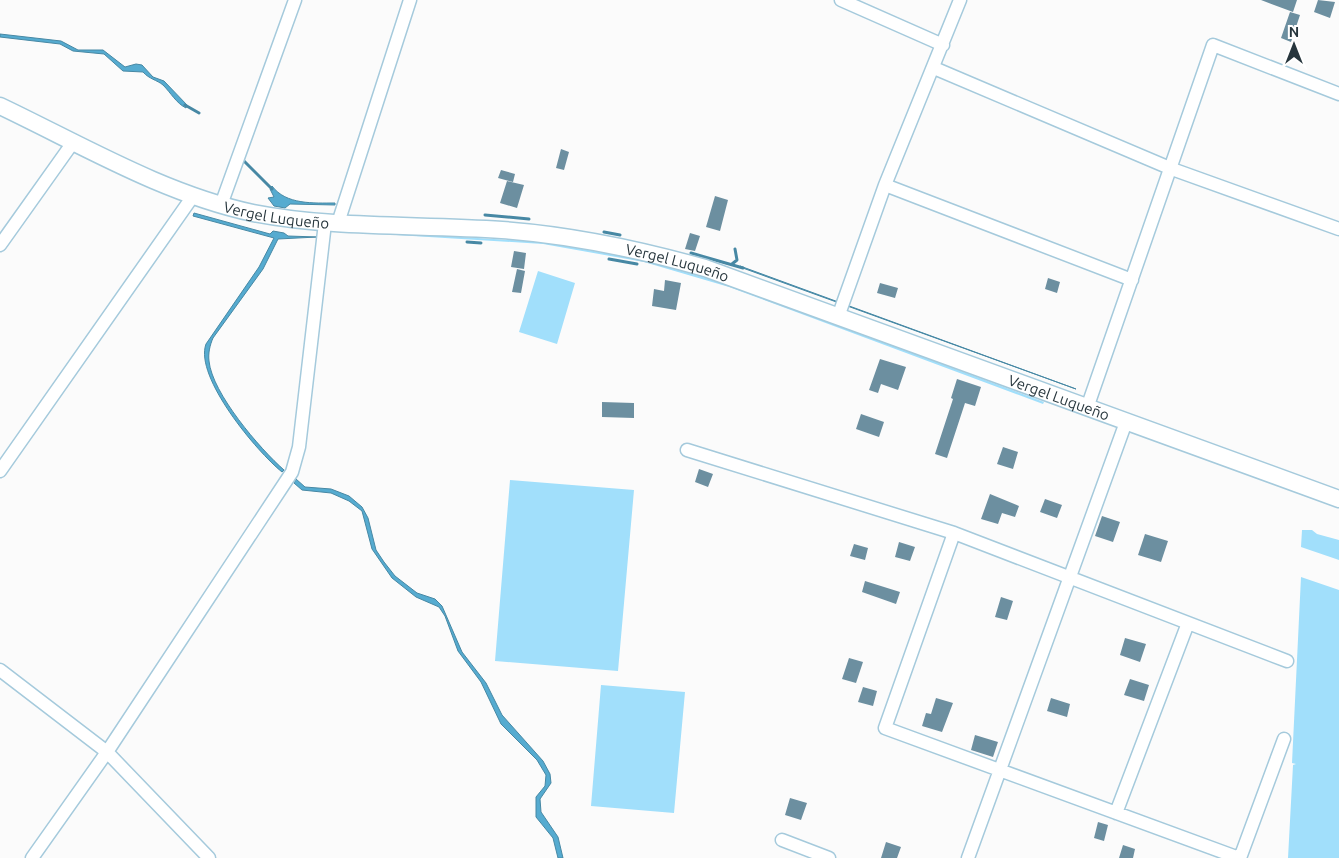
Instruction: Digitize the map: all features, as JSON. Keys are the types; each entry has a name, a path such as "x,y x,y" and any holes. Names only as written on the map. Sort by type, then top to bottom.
{"main road":[{"name":"Vergel Luqueño","path":"0,106 149,178 192,196 221,205 284,218 332,223 503,230 631,248 842,308 1087,408 1339,499"}],"street":[{"path":"221,205 295,0"},
{"path":"32,858 107,752 292,472 299,447 332,223 410,0"},
{"path":"841,0 943,45"},
{"path":"842,308 885,185 960,0"},
{"path":"1087,408 1172,169 1213,45 1339,94"},
{"path":"934,68 1172,169 1339,229"},
{"path":"0,245 74,141"},
{"path":"885,185 1132,280"},
{"path":"0,471 192,196"},
{"path":"968,858 1126,422"},
{"path":"687,450 954,532 1287,661"},
{"path":"954,532 885,728 1239,858 1284,739"},
{"path":"1116,813 1188,623"},
{"path":"0,670 107,752 209,858"},
{"path":"782,840 829,858"}],"shaded area":[{"path":"0,34 61,41 78,50 103,50 125,67 136,64 142,65 153,77 164,81 187,105 186,108 176,101 161,83 143,72 123,71 104,54 73,51 60,44 0,37"},
{"path":"0,113 126,174 182,198 230,213 316,228 543,242 644,260 730,285 1044,402 1043,404 729,287 644,262 543,244 315,230 229,215 175,197 0,115"},
{"path":"272,186 285,197 293,200 310,203 335,203 335,205 290,204 285,208 274,206 268,198 274,197 270,189"},
{"path":"194,213 270,234 273,231 284,233 288,236 317,237 278,239 263,269 213,338 209,352 212,374 228,404 251,435 284,470 282,472 258,448 230,413 209,375 205,358 206,344 259,267 274,238 193,216"},
{"path":"740,266 1076,389 740,267"},
{"path":"538,271 575,283 557,344 519,332"},
{"path":"296,479 305,487 331,489 349,496 362,507 368,518 376,550 395,576 417,593 435,599 442,606 462,652 486,683 502,715 543,761 550,774 551,783 540,799 541,812 558,837 563,858 558,858 553,838 536,817 536,797 545,786 546,775 537,760 501,724 481,682 458,651 445,616 439,607 416,597 392,578 372,549 362,511 349,501 331,493 302,490 294,483"},
{"path":"510,480 634,490 618,671 495,661"},
{"path":"1302,530 1312,530 1317,534 1339,540 1339,560 1301,547"},
{"path":"1301,577 1339,590 1339,858 1288,858 1293,765 1296,764 1292,763"},
{"path":"601,685 685,692 674,813 591,806"}],"building":[{"path":"1261,0 1297,0 1293,12"},
{"path":"1318,0 1335,2 1330,18 1314,12"},
{"path":"1290,12 1300,15 1291,42 1281,38"},
{"path":"561,149 569,152 564,170 556,168"},
{"path":"501,170 515,174 513,182 498,178"},
{"path":"507,181 524,185 517,208 500,203"},
{"path":"715,196 728,200 720,231 706,227"},
{"path":"690,233 700,236 695,251 685,249"},
{"path":"514,251 526,253 524,269 511,267"},
{"path":"517,269 525,271 521,293 512,292"},
{"path":"1048,278 1060,282 1057,293 1045,289"},
{"path":"665,280 681,283 676,310 652,306 654,289 664,291"},
{"path":"880,283 898,288 895,298 877,293"},
{"path":"880,359 906,367 898,390 881,384 878,393 869,390"},
{"path":"957,379 981,387 975,406 965,403 947,458 935,454 953,399 951,398"},
{"path":"602,402 634,403 634,418 602,417"},
{"path":"861,414 884,422 879,437 856,429"},
{"path":"1003,447 1018,452 1013,469 997,464"},
{"path":"699,469 713,474 708,487 695,482"},
{"path":"990,494 1019,506 1015,517 1002,513 998,524 981,519"},
{"path":"1045,499 1062,505 1057,518 1040,512"},
{"path":"1102,516 1120,522 1113,542 1095,536"},
{"path":"1145,534 1168,541 1161,562 1138,555"},
{"path":"899,542 915,547 910,561 895,557"},
{"path":"854,544 868,548 865,560 850,556"},
{"path":"865,581 900,592 896,604 862,592"},
{"path":"1001,597 1013,601 1007,620 995,617"},
{"path":"1125,638 1146,644 1140,662 1120,655"},
{"path":"849,658 863,662 856,683 842,679"},
{"path":"1130,679 1149,685 1144,701 1124,695"},
{"path":"863,687 877,691 873,706 858,702"},
{"path":"936,698 953,703 942,732 922,726 926,713 931,714"},
{"path":"1051,698 1070,704 1067,717 1047,711"},
{"path":"975,735 998,742 993,757 971,750"},
{"path":"790,798 807,803 801,820 785,815"},
{"path":"1098,822 1108,825 1104,841 1094,838"},
{"path":"886,842 901,847 897,858 881,858"},
{"path":"1123,845 1135,849 1133,858 1119,858"}],"waterway":[{"path":"185,105 199,113"},
{"path":"243,160 272,189"},
{"path":"485,215 529,219"},
{"path":"604,232 620,235"},
{"path":"467,242 481,243"},
{"path":"732,264 737,260 735,249"},
{"path":"691,253 743,268"},
{"path":"609,259 637,264"}]}
